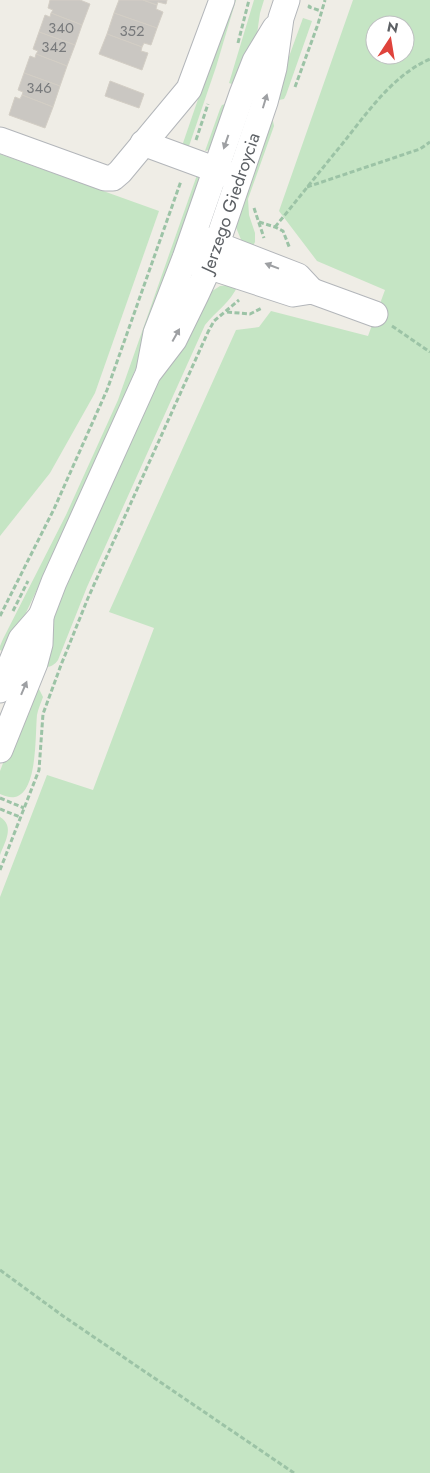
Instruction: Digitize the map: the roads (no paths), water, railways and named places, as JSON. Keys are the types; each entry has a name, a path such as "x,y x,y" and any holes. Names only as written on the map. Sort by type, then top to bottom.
{"street":[{"path":"0,140 105,178 113,178 189,89 222,0"},
{"name":"Jerzego Giedroycia","path":"0,690 21,639 40,616 148,374 174,340 196,295 212,255 242,94 255,61 284,9"},
{"path":"144,143 228,174"},
{"name":"Jerzego Giedroycia","path":"148,374 156,333 189,247 228,174"},
{"path":"189,247 212,255 293,294 305,284 376,314"},
{"name":"Jerzego Giedroycia","path":"0,749 5,722 38,653 40,644 40,616"}]}
